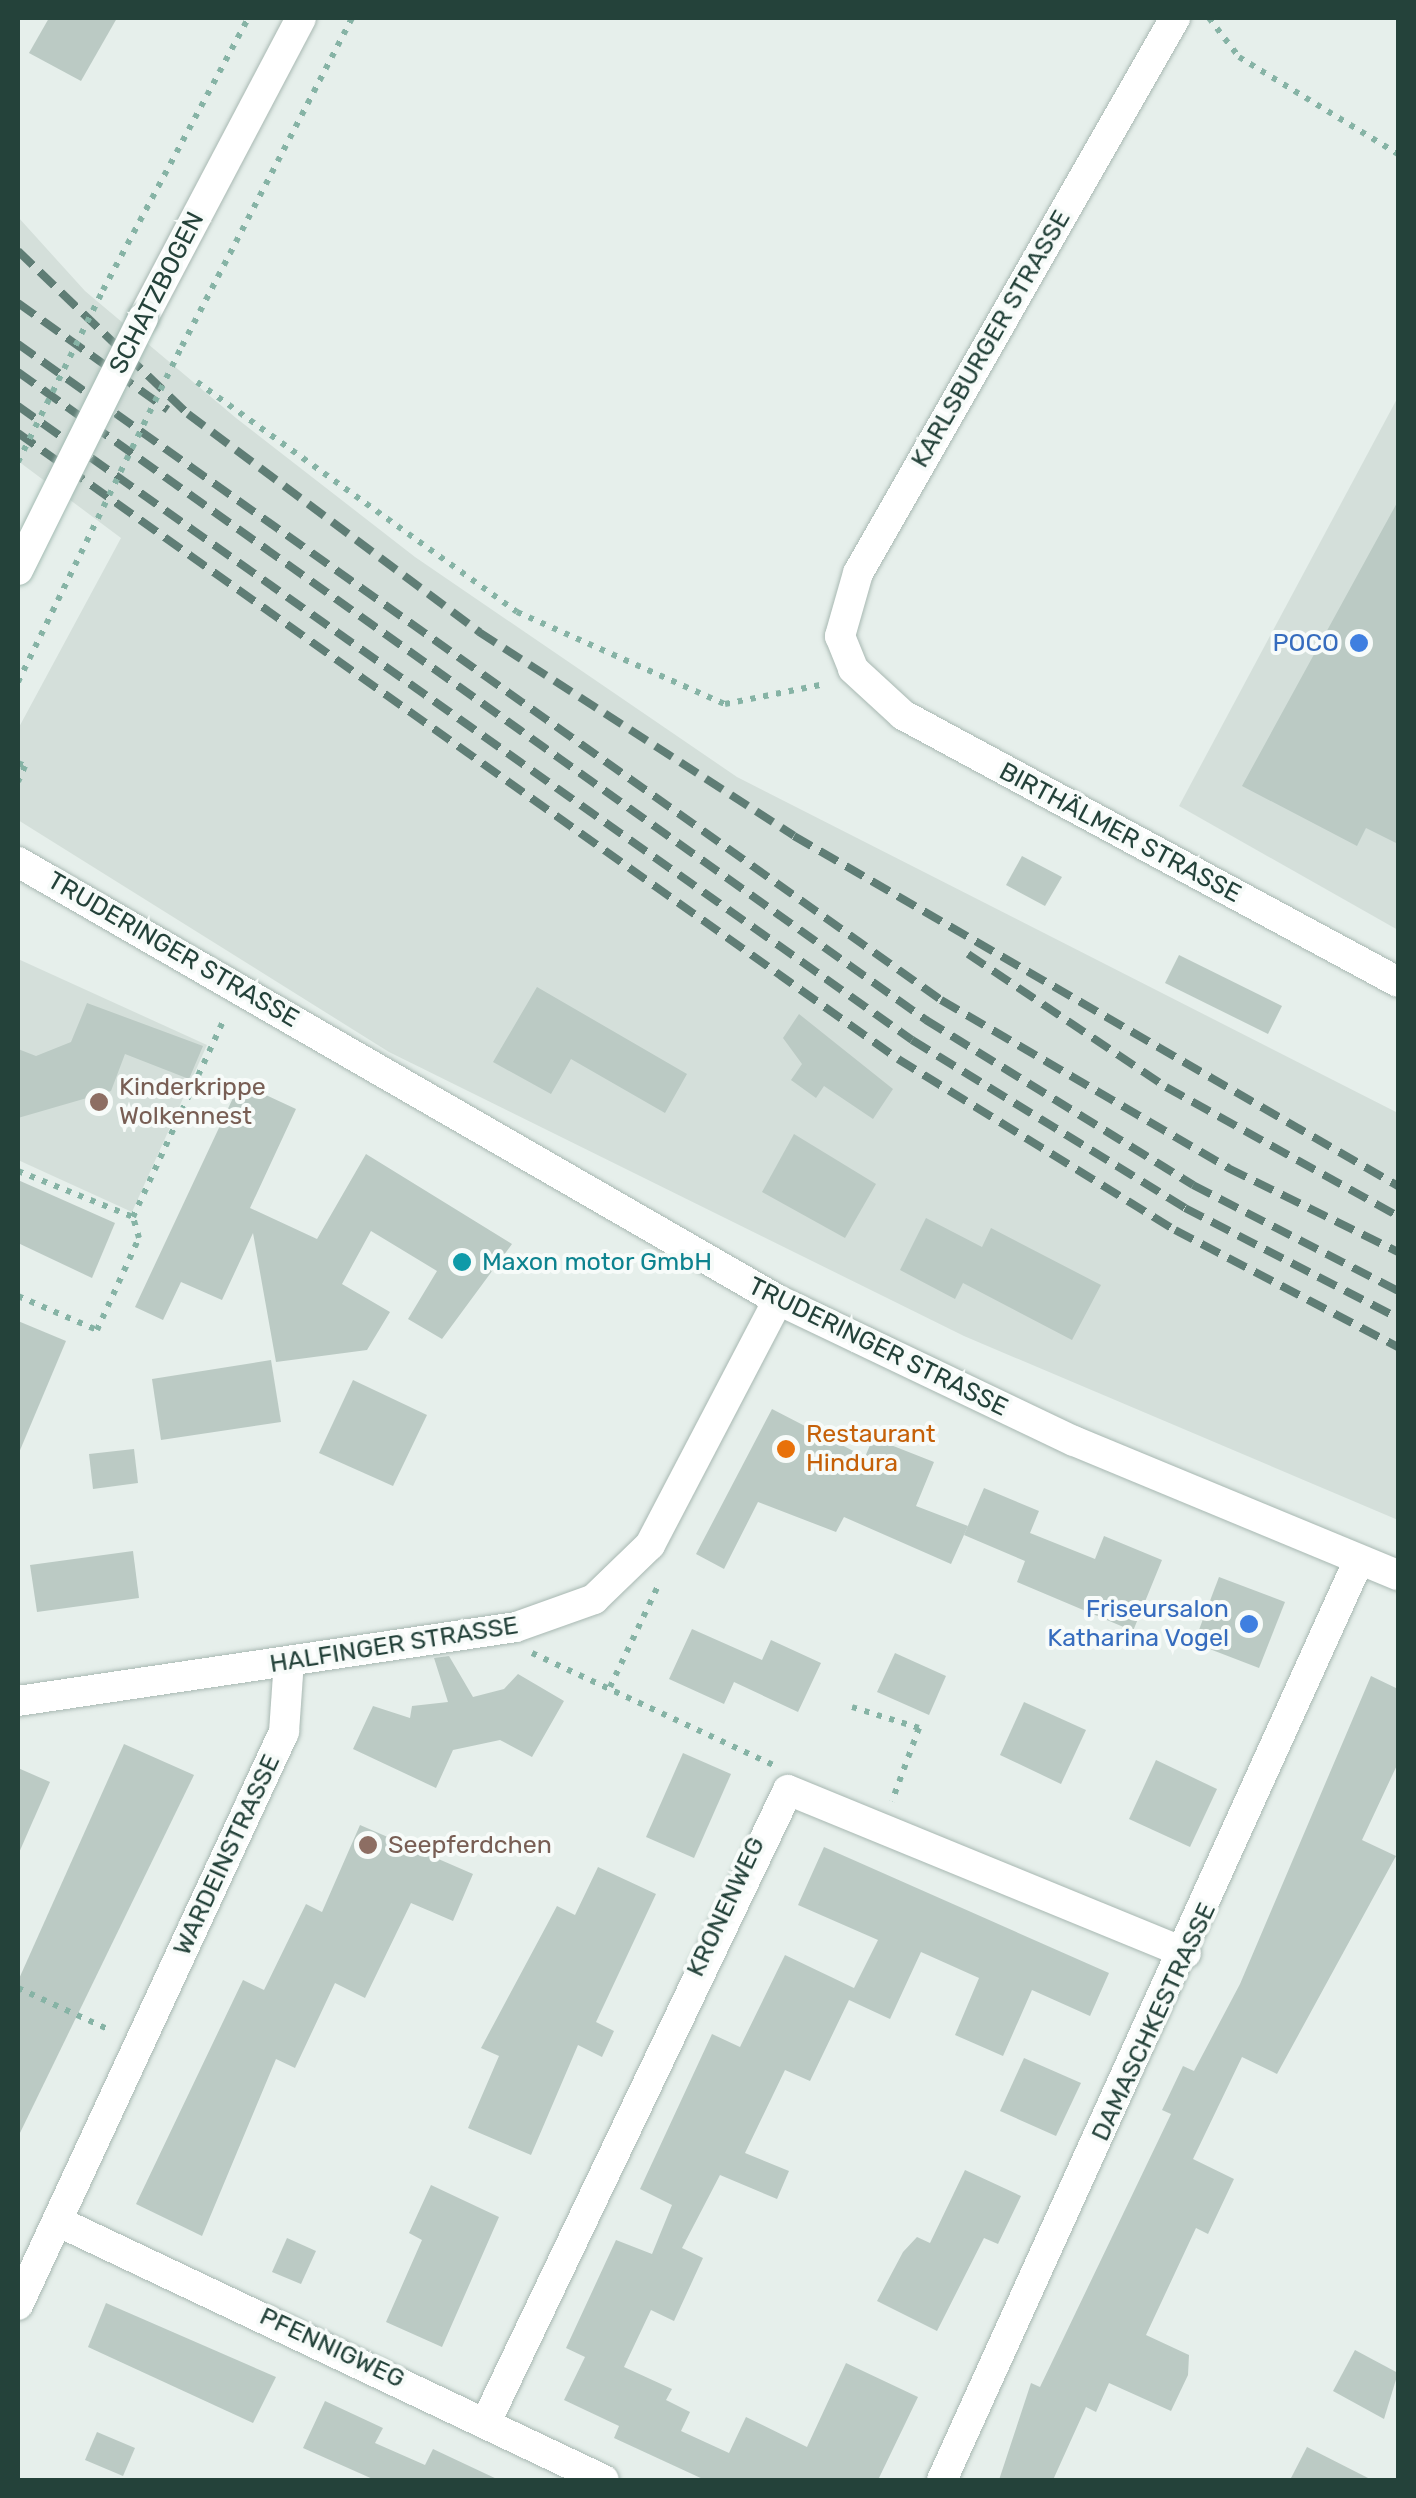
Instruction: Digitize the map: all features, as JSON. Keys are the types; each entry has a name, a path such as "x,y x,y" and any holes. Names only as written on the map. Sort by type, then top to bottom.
{"street":[{"name":"SCHATZBOGEN","path":"18,570 143,318 301,18"},
{"name":"KARLSBURGER STRASSE","path":"853,669 840,636 858,573 1175,18"},
{"name":"BIRTHÄLMER STRASSE","path":"853,669 903,715 1398,982"},
{"name":"TRUDERINGER STRASSE","path":"18,862 778,1300 1074,1440 1398,1575"},
{"name":"HALFINGER STRASSE","path":"18,1701 516,1627 594,1599 650,1545 778,1300"},
{"name":"DAMASCHKESTRASSE","path":"942,2480 1186,1953 1359,1560"},
{"name":"WARDEINSTRASSE","path":"18,2305 284,1732 289,1661"},
{"name":"KRONENWEG","path":"487,2420 788,1790 1186,1953"},
{"name":"PFENNIGWEG","path":"57,2220 487,2420 604,2480"}],"path":[{"path":"18,462 103,290 248,18"},
{"path":"18,682 182,346 352,18"},
{"path":"1209,18 1239,57 1398,154"},
{"path":"197,382 517,612 725,704 810,693 853,669"},
{"path":"18,762 26,766 18,782"},
{"path":"18,1296 97,1330 139,1238 133,1217 224,1019"},
{"path":"18,1171 133,1217"},
{"path":"610,1686 664,1572"},
{"path":"516,1627 528,1650 768,1756 778,1774"},
{"path":"852,1707 919,1728 890,1805"},
{"path":"18,1988 140,2044"}],"shaded area":[{"path":"18,217 85,291 236,418 415,557 737,777 1398,1113 1398,1520 964,1336 389,1052 18,820 18,729 121,538 18,461"},
{"path":"1398,397 1398,930 1179,806"},
{"name":"Kinderkrippe Wolkennest","path":"18,959 207,1045 132,1212 18,1160"}],"building":[{"path":"49,18 117,18 81,81 29,53"},
{"name":"POCO","path":"1398,501 1398,844 1366,828 1357,846 1242,786"},
{"path":"1022,856 1062,877 1045,906 1006,885"},
{"path":"1179,955 1282,1006 1268,1034 1165,983"},
{"path":"537,987 687,1074 665,1113 571,1059 551,1094 493,1062"},
{"path":"87,1003 203,1046 189,1079 125,1054 111,1091 18,1118 18,1049 36,1056 71,1042"},
{"path":"799,1014 893,1089 873,1119 824,1086 816,1098 791,1080 802,1064 783,1038"},
{"path":"240,1083 296,1109 250,1208 317,1239 366,1154 512,1244 442,1339 408,1319 437,1271 371,1231 342,1284 390,1312 367,1350 276,1362 253,1233 222,1300 181,1282 163,1320 135,1307"},
{"path":"794,1134 876,1184 845,1238 762,1192"},
{"path":"18,1180 115,1223 92,1278 18,1243"},
{"path":"926,1218 982,1247 991,1228 1101,1285 1072,1340 963,1283 955,1299 900,1270"},
{"path":"18,1321 66,1341 18,1455"},
{"path":"271,1360 281,1422 161,1440 152,1379"},
{"path":"353,1380 427,1415 393,1486 319,1453"},
{"path":"772,1409 865,1457 873,1438 934,1462 916,1506 968,1526 951,1564 844,1517 836,1532 758,1502 724,1569 696,1554"},
{"path":"134,1449 138,1483 93,1489 89,1454"},
{"path":"984,1488 1039,1511 1030,1533 1095,1559 1104,1536 1162,1560 1133,1631 1017,1582 1025,1561 964,1535"},
{"path":"133,1551 139,1598 37,1612 30,1565"},
{"path":"1219,1577 1285,1602 1259,1668 1194,1643"},
{"path":"692,1629 762,1660 771,1640 821,1663 798,1712 734,1682 724,1704 669,1679"},
{"path":"895,1653 946,1676 929,1715 877,1692"},
{"path":"449,1656 473,1697 504,1689 518,1674 564,1701 532,1757 500,1740 453,1750 436,1788 353,1749 373,1706 410,1718 412,1706 448,1702 434,1658"},
{"path":"1371,1676 1398,1689 1398,1763 1362,1840 1396,1856 1277,2074 1242,2057 1193,2159 1234,2179 1208,2234 1196,2228 1146,2335 1189,2355 1188,2375 1171,2411 1109,2383 1096,2412 1086,2407 1053,2480 999,2480 1031,2383 1040,2387 1171,2114 1162,2110 1183,2066 1194,2071 1240,1984"},
{"path":"1024,1702 1086,1730 1061,1784 1000,1755"},
{"path":"124,1744 194,1775 18,2137 18,1981"},
{"path":"683,1753 731,1774 694,1858 646,1837"},
{"path":"1156,1760 1217,1789 1190,1847 1129,1819"},
{"path":"18,1768 50,1782 18,1855"},
{"path":"360,1825 473,1874 453,1921 411,1903 365,1998 335,1983 295,2068 276,2059 202,2236 136,2204 243,1980 264,1990 306,1904 322,1912"},
{"path":"824,1847 1109,1973 1090,2016 1032,1990 1003,2056 955,2035 979,1978 921,1952 890,2019 849,2000 810,2081 785,2070 745,2153 789,2171 777,2199 720,2175 682,2248 703,2258 674,2321 651,2310 624,2367 672,2389 666,2400 690,2412 681,2431 729,2453 746,2417 807,2447 846,2363 918,2397 878,2480 705,2480 614,2438 619,2426 564,2400 585,2357 566,2348 616,2240 652,2254 672,2205 640,2189 712,2034 740,2047 785,1955 854,1988 878,1940 798,1905"},
{"path":"598,1867 656,1894 596,2022 614,2031 602,2057 578,2045 531,2155 468,2128 499,2056 481,2048 557,1906 575,1915"},
{"path":"1024,2058 1081,2083 1056,2136 1000,2111"},
{"path":"965,2170 1021,2196 998,2244 984,2238 937,2331 877,2301 903,2252 917,2237 930,2243"},
{"path":"431,2185 499,2217 442,2347 386,2322 422,2240 409,2233"},
{"path":"287,2238 316,2251 301,2284 272,2272"},
{"path":"106,2303 276,2377 253,2423 88,2347"},
{"path":"1355,2350 1398,2373 1384,2419 1333,2391"},
{"path":"325,2401 383,2428 375,2443 425,2465 433,2449 499,2480 375,2480 303,2448"},
{"path":"97,2432 135,2448 123,2476 85,2460"},
{"path":"1307,2447 1372,2480 1290,2480"}],"railway":[{"path":"18,251 188,414 479,632 794,836 1398,1186"},
{"path":"18,303 168,410"},
{"path":"18,344 941,1000 1228,1168 1398,1252"},
{"path":"18,372 926,1020 1193,1185 1398,1291"},
{"path":"18,406 912,1040 1185,1208 1398,1318"},
{"path":"18,433 898,1059 1175,1230 1398,1347"},
{"path":"968,954 1166,1087 1398,1216"}],"place":[{"name":"POCO","path":"1359,643"},
{"name":"Kinderkrippe Wolkennest","path":"99,1102"},
{"name":"Maxon motor GmbH","path":"462,1262"},
{"name":"Restaurant Hindura","path":"786,1449"},
{"name":"Friseursalon Katharina Vogel","path":"1249,1624"},
{"name":"Seepferdchen","path":"368,1845"}]}
